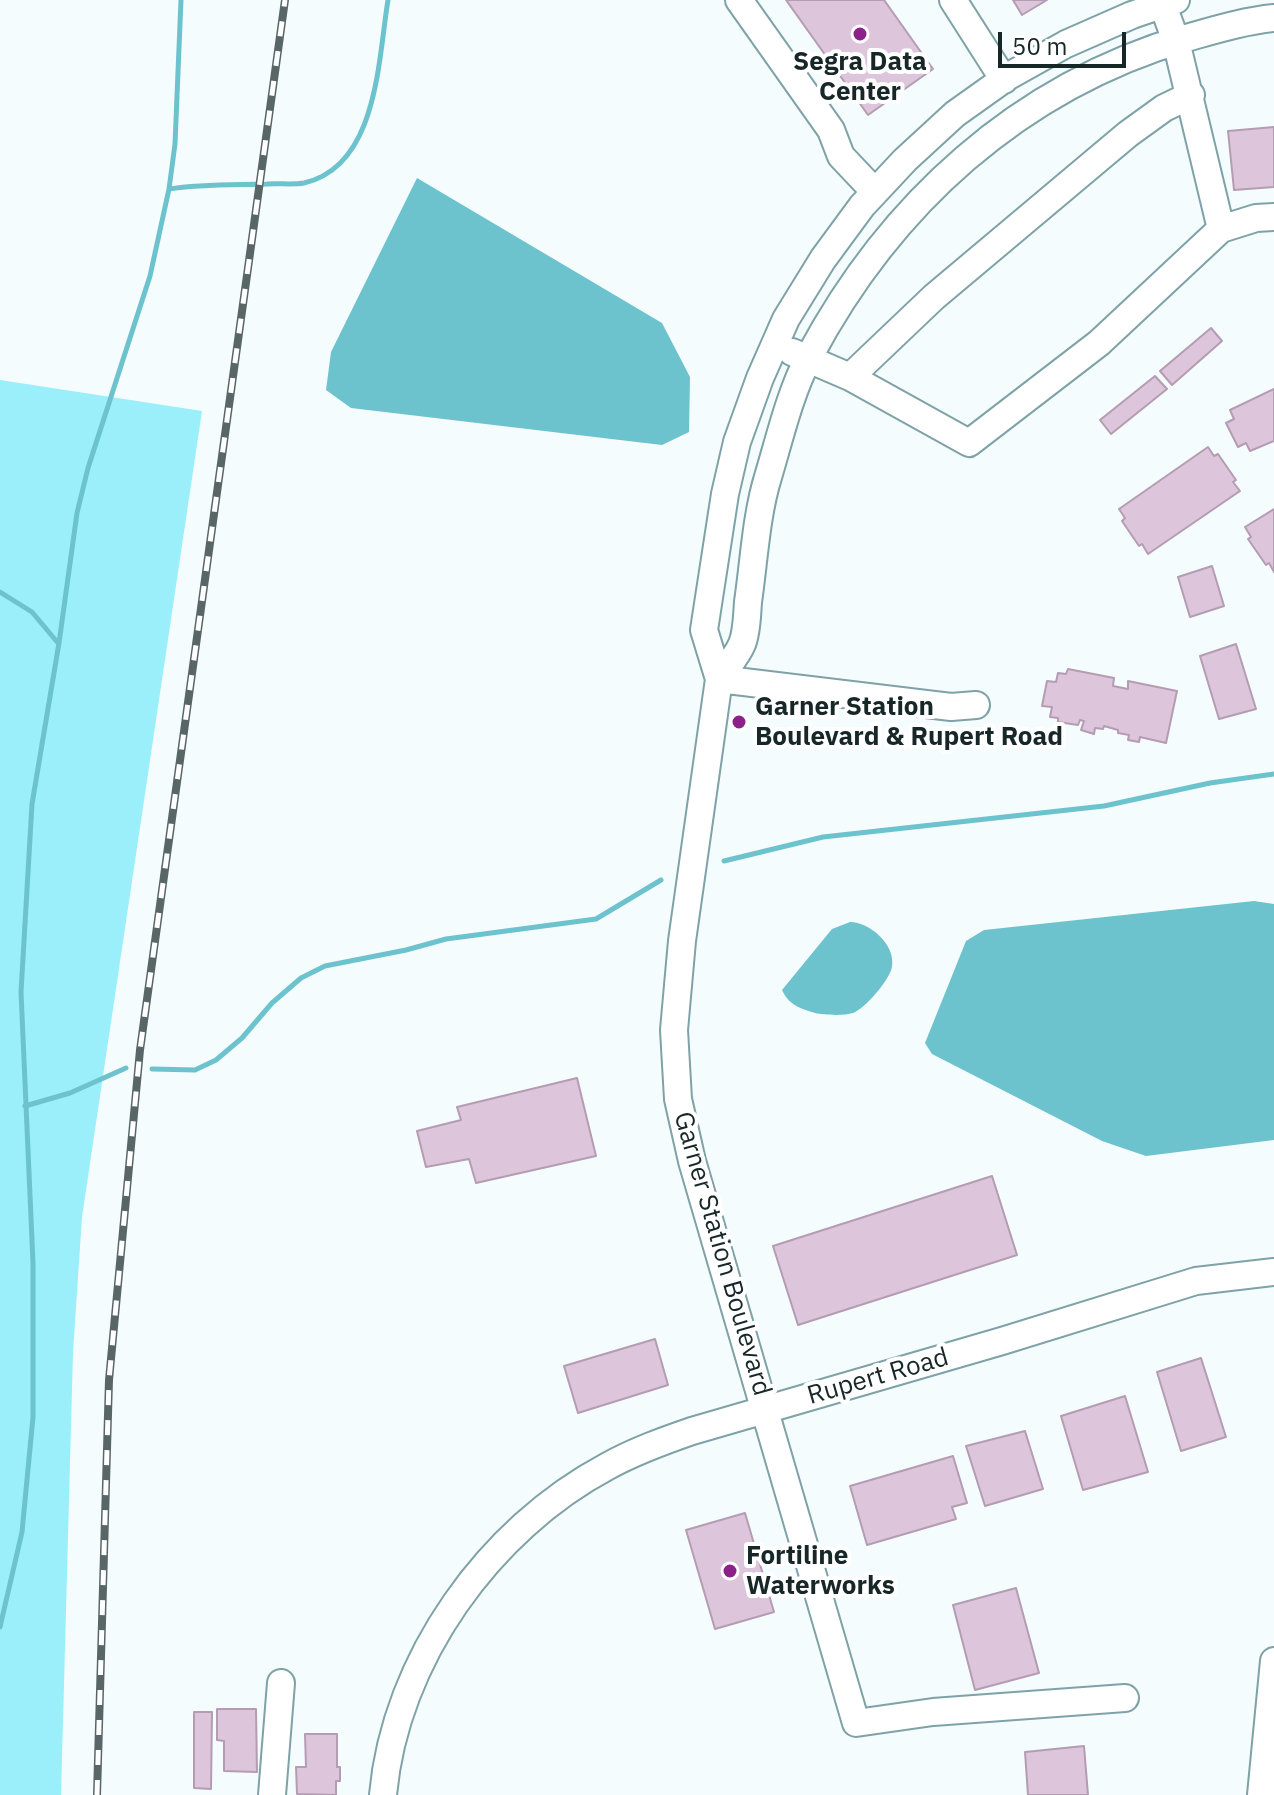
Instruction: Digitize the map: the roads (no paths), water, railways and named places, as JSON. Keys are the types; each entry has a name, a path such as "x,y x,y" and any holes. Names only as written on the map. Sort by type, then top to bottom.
{"street":[{"path":"739,0 831,130 841,156 875,192"},
{"path":"953,0 1004,80"},
{"path":"1167,1 1221,229"},
{"name":"Garner Station Boulevard","path":"1125,1698 933,1712 856,1723 692,1161 678,1099 674,1030 682,941 719,679 704,630 725,494 737,442 786,319 823,259 875,192 955,114 1004,80 1066,44 1167,1"},
{"name":"Garner Station Boulevard","path":"719,679 743,643 765,486 808,360 873,255 913,207 955,165 1058,92 1113,64 1176,41 1219,28 1274,18"},
{"path":"850,377 934,297 1128,134 1164,108 1191,95"},
{"path":"775,343 850,377 969,443 1099,343 1221,229 1256,218 1274,217"},
{"path":"719,679 951,707 976,705"},
{"name":"Rupert Road","path":"383,1795 395,1730 409,1692 437,1634 482,1569 526,1524 589,1477 646,1447 1196,1281 1274,1272"},
{"path":"1261,1795 1274,1661"},
{"path":"272,1795 281,1683"}],"waterway":[{"path":"0,1627 22,1532 33,1417 33,1263 21,992 32,804 77,513 88,468 150,276 169,189 175,144 181,0"},
{"path":"169,189 205,185 299,184 328,173 347,156 370,108 388,0"},
{"path":"0,592 32,612 58,643"},
{"path":"724,861 823,837 1104,806 1210,783 1274,774"},
{"path":"152,1069 195,1070 216,1060 242,1038 272,1003 301,978 325,966 446,939 596,919 661,880"},
{"path":"25,1106 70,1093 126,1068"}],"railway":[{"path":"97,1795 109,1380 140,1050 285,0"}],"place":[{"name":"Segra Data Center","path":"860,34"},
{"name":"Garner Station Boulevard & Rupert Road","path":"739,722"},
{"name":"Fortiline Waterworks","path":"730,1571"}]}
